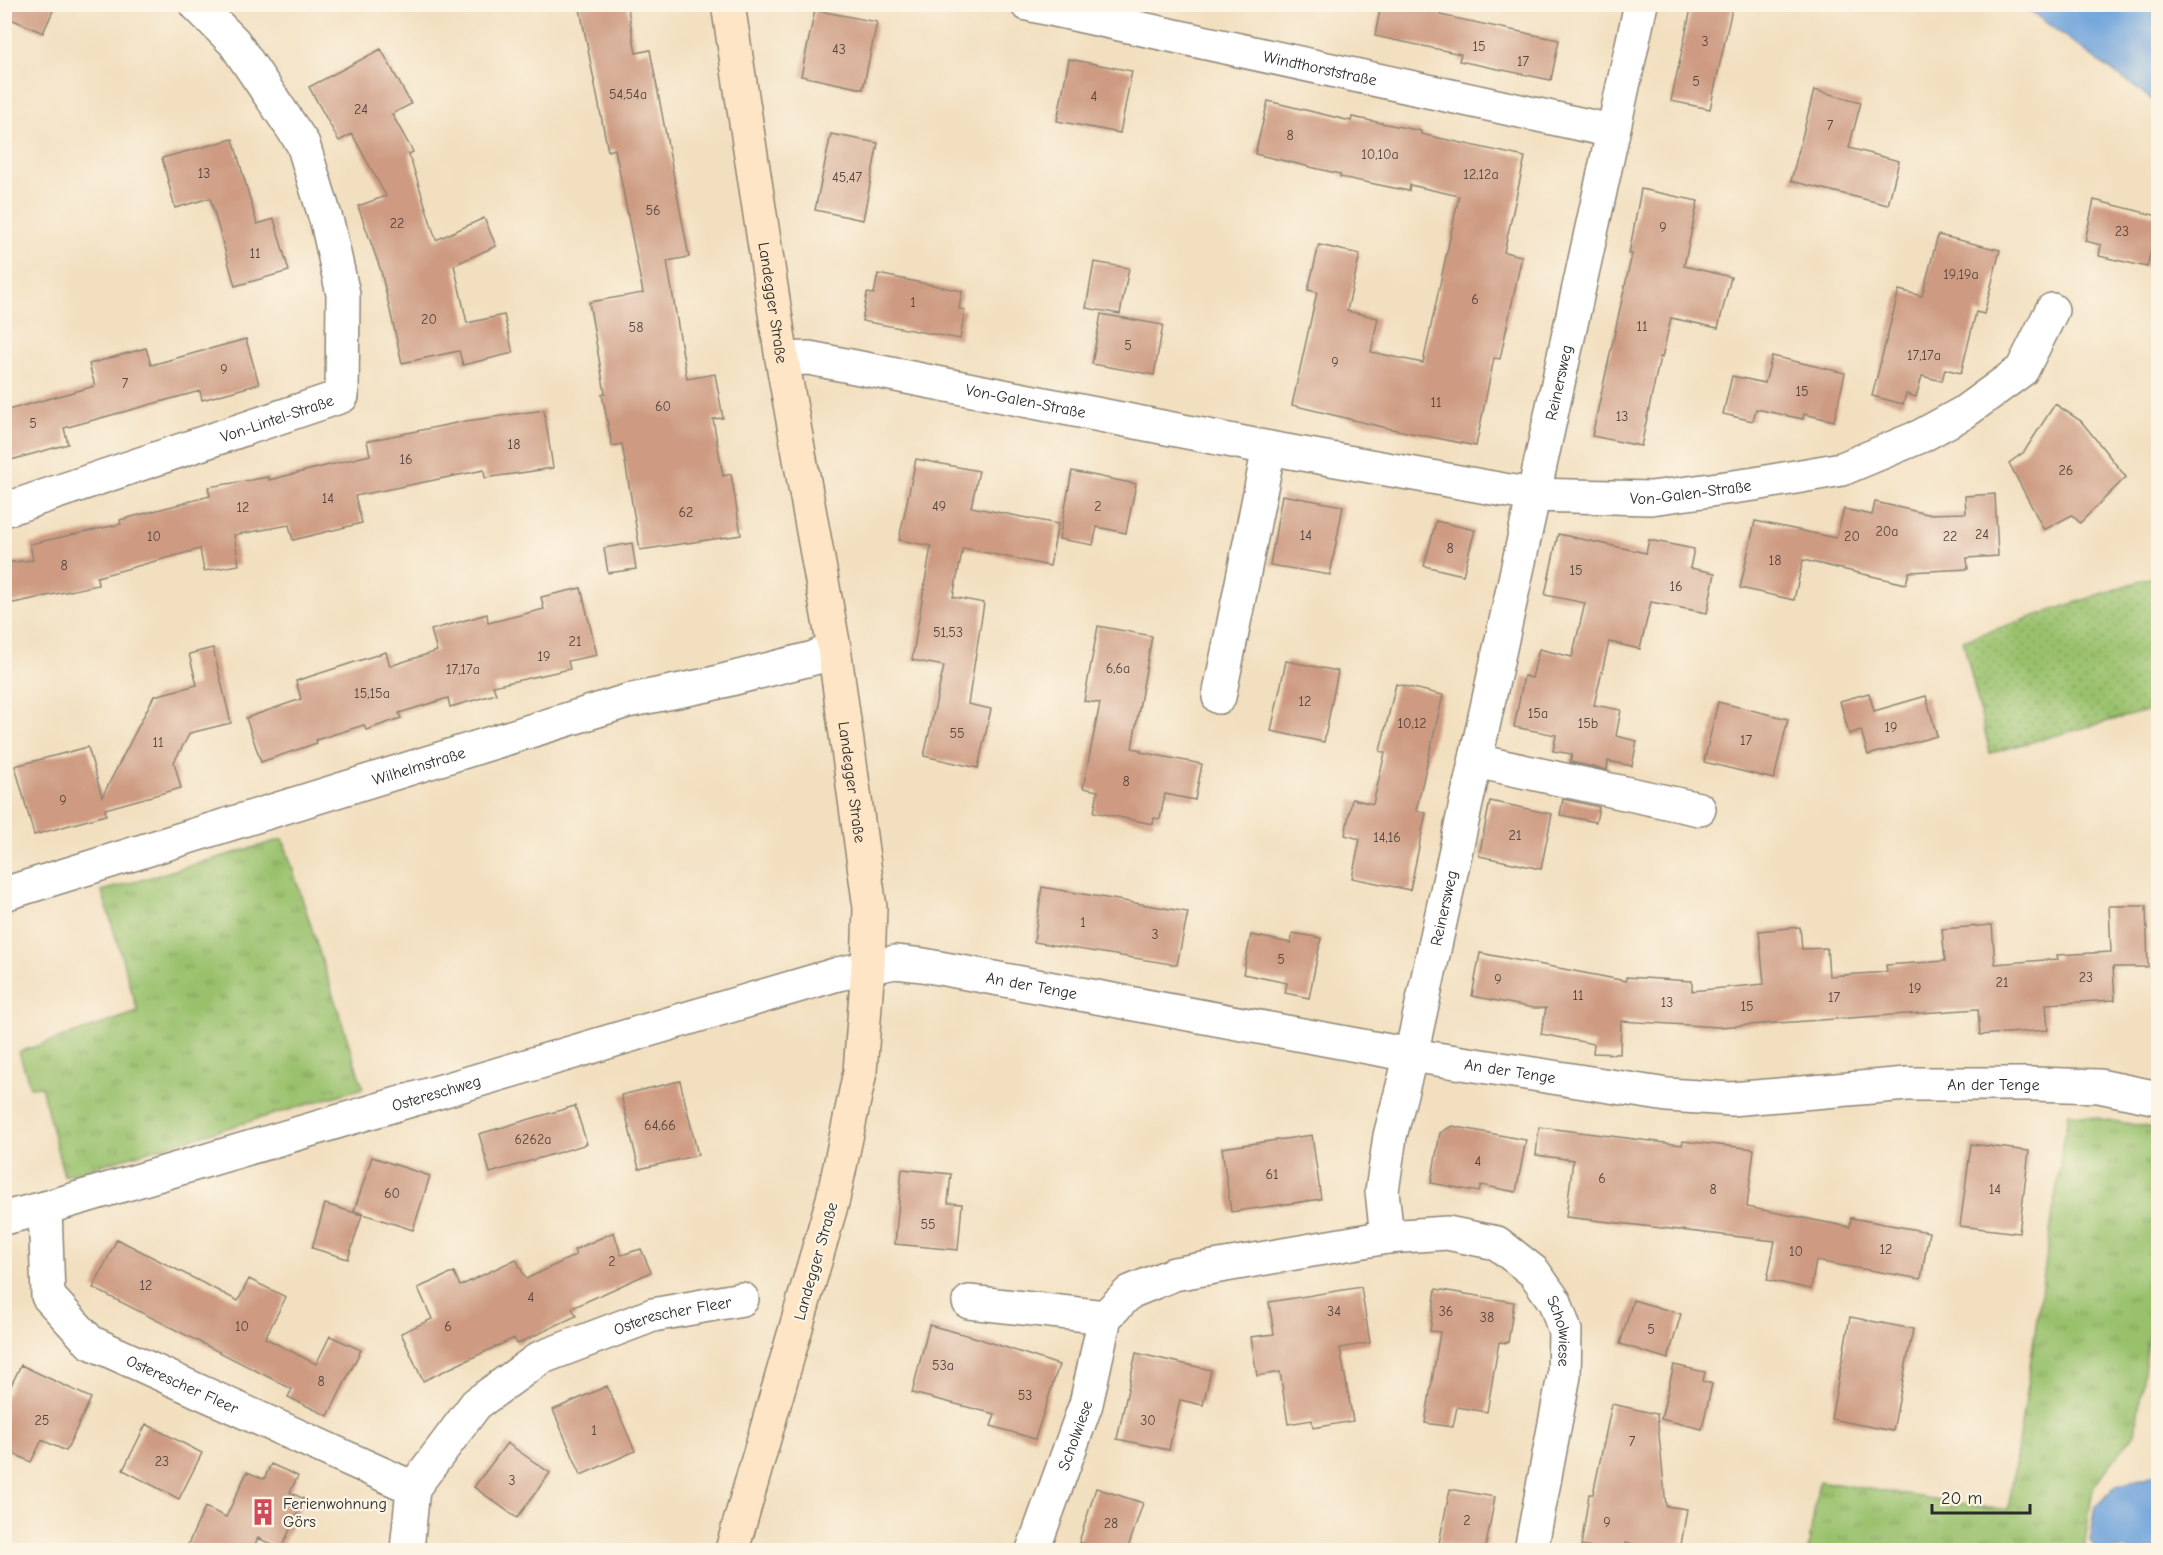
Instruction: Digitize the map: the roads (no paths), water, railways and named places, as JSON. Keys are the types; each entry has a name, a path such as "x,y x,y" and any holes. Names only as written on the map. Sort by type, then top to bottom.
{"main road":[{"name":"Landegger Straße","path":"728,4 783,358 834,648 870,908 860,1072 833,1199 732,1551"}],"street":[{"name":"Von-Lintel-Straße","path":"4,510 342,396 343,294 328,226 303,144 234,42 196,4"},
{"name":"Windthorststraße","path":"1027,4 1612,131"},
{"name":"Reinersweg","path":"1411,1055 1641,4"},
{"name":"Von-Galen-Straße","path":"783,358 809,358 1269,448 1532,495 1651,498 1842,469 1921,436 1963,413 2022,370 2052,310"},
{"path":"1219,697 1269,448"},
{"name":"Wilhelmstraße","path":"4,894 627,701 707,685 814,658 834,648"},
{"path":"1476,761 1699,809"},
{"name":"An der Tenge","path":"868,966 895,962 923,965 1411,1055 1668,1095 1731,1099 1907,1084 2033,1084 2099,1086 2158,1098"},
{"name":"Ostereschweg","path":"4,1218 45,1208 868,966"},
{"path":"1388,1238 1382,1191 1390,1136 1411,1055"},
{"name":"Osterescher Fleer","path":"45,1208 48,1296 90,1342 413,1488 476,1404 540,1358 653,1315 742,1299"},
{"name":"Scholwiese","path":"1033,1551 1086,1404 1105,1317 1131,1292 1174,1274 1388,1238 1447,1233 1497,1244 1534,1272 1555,1302 1565,1331 1564,1376 1532,1551"},
{"path":"969,1302 1105,1317"},
{"path":"407,1551 413,1488"}],"water":[{"path":"2022,5 2158,5 2158,104"},
{"path":"2158,1474 2158,1550 2097,1550 2090,1541 2096,1506 2117,1486"}],"place":[{"name":"Ferienwohnung Görs","path":"263,1512"}]}
